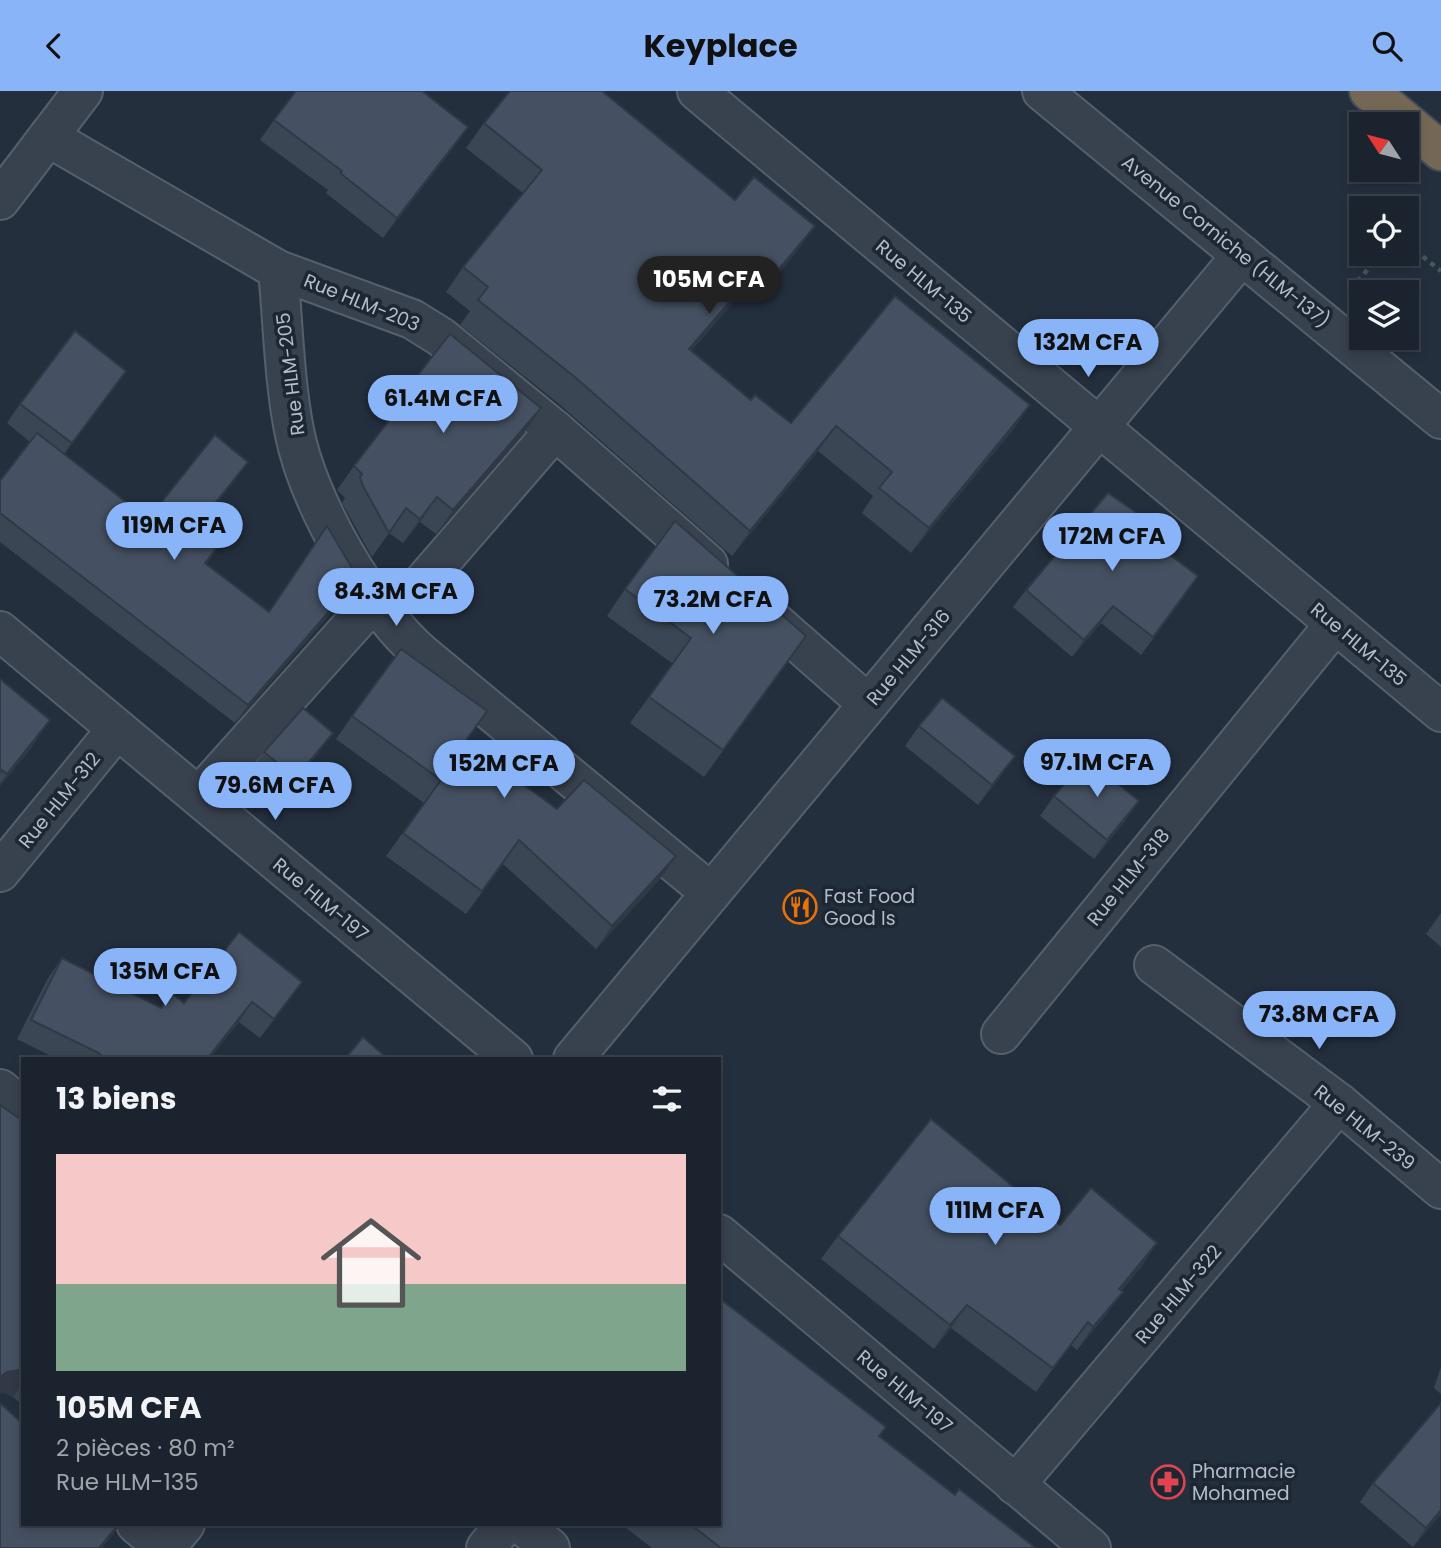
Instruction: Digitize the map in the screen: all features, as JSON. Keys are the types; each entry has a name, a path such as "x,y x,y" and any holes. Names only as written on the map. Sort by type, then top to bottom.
{"highway":[{"path":"1369,91 1441,151"}],"street":[{"path":"0,200 83,91"},
{"name":"Rue HLM-135","path":"697,91 1441,712"},
{"name":"Avenue Corniche (HLM-137)","path":"1042,91 1441,419"},
{"name":"Rue HLM-203","path":"48,137 278,270 412,319 441,337 555,430 868,704"},
{"name":"Rue HLM-316","path":"575,1057 1242,255"},
{"name":"Rue HLM-205","path":"278,270 294,431 313,493 376,601 400,636 711,893"},
{"path":"199,796 376,601 400,598 419,587 555,430"},
{"name":"Rue HLM-318","path":"1002,1034 1335,624"},
{"name":"Rue HLM-197","path":"0,631 511,1057"},
{"name":"Rue HLM-312","path":"0,872 117,729"},
{"name":"Rue HLM-239","path":"1154,965 1339,1103 1441,1189"},
{"path":"0,1089 21,1106"},
{"name":"Rue HLM-322","path":"1016,1485 1339,1103"},
{"name":"Rue HLM-197","path":"721,1236 1091,1548"},
{"path":"138,1526 165,1548 183,1526"},
{"path":"486,1548 503,1526"},
{"path":"523,1526 550,1548"}],"path":[{"path":"1419,254 1441,271"}],"building":[{"path":"296,91 422,91 468,127 397,218 340,173 342,171 274,120"},
{"path":"510,91 602,91 735,200 754,177 815,226 775,274 762,264 689,349 751,400 755,395 791,423 895,296 1030,405 929,528 879,488 892,472 836,426 750,531 576,378 478,300 488,287 463,267 542,170 484,123"},
{"path":"75,331 126,371 72,443 20,404"},
{"path":"450,334 541,408 453,510 437,497 420,519 406,508 389,533 363,486 360,478 362,474 354,466 407,397 403,394"},
{"path":"37,433 148,519 215,435 248,462 216,502 239,520 205,563 269,612 327,526 358,578 248,705 0,513 0,481"},
{"path":"1108,493 1153,524 1145,536 1198,576 1153,637 1113,606 1084,640 1026,590"},
{"path":"675,521 806,636 723,750 649,697 691,638 625,589"},
{"path":"401,649 487,711 465,742 557,809 584,780 676,856 612,926 519,840 482,891 403,833 441,780 352,716"},
{"path":"0,679 50,720 7,774 2,770 0,773"},
{"path":"942,698 1015,756 992,785 919,726"},
{"path":"303,708 333,733 296,778 264,752"},
{"path":"1086,758 1139,801 1107,840 1054,796"},
{"path":"239,932 302,982 274,1019 252,1002 209,1057 102,1057 31,1020 62,958 161,1008 172,993 184,1003"},
{"path":"363,1037 386,1057 347,1057"},
{"path":"0,1105 21,1120 21,1371 7,1372 0,1377"},
{"path":"931,1119 1060,1225 1091,1188 1157,1243 1119,1289 1123,1292 1093,1327 1088,1322 1053,1368 967,1305 950,1325 838,1236"},
{"path":"721,1300 886,1427 879,1436 955,1495 959,1489 1036,1548 721,1548 693,1526 721,1526"},
{"path":"0,1403 21,1422 21,1526 117,1526 99,1548 0,1548"},
{"path":"1441,1403 1441,1510 1426,1528 1373,1483"}],"place":[{"name":"Fast Food Good Is","path":"800,907"},
{"name":"Pharmacie Mohamed","path":"1168,1482"}]}
